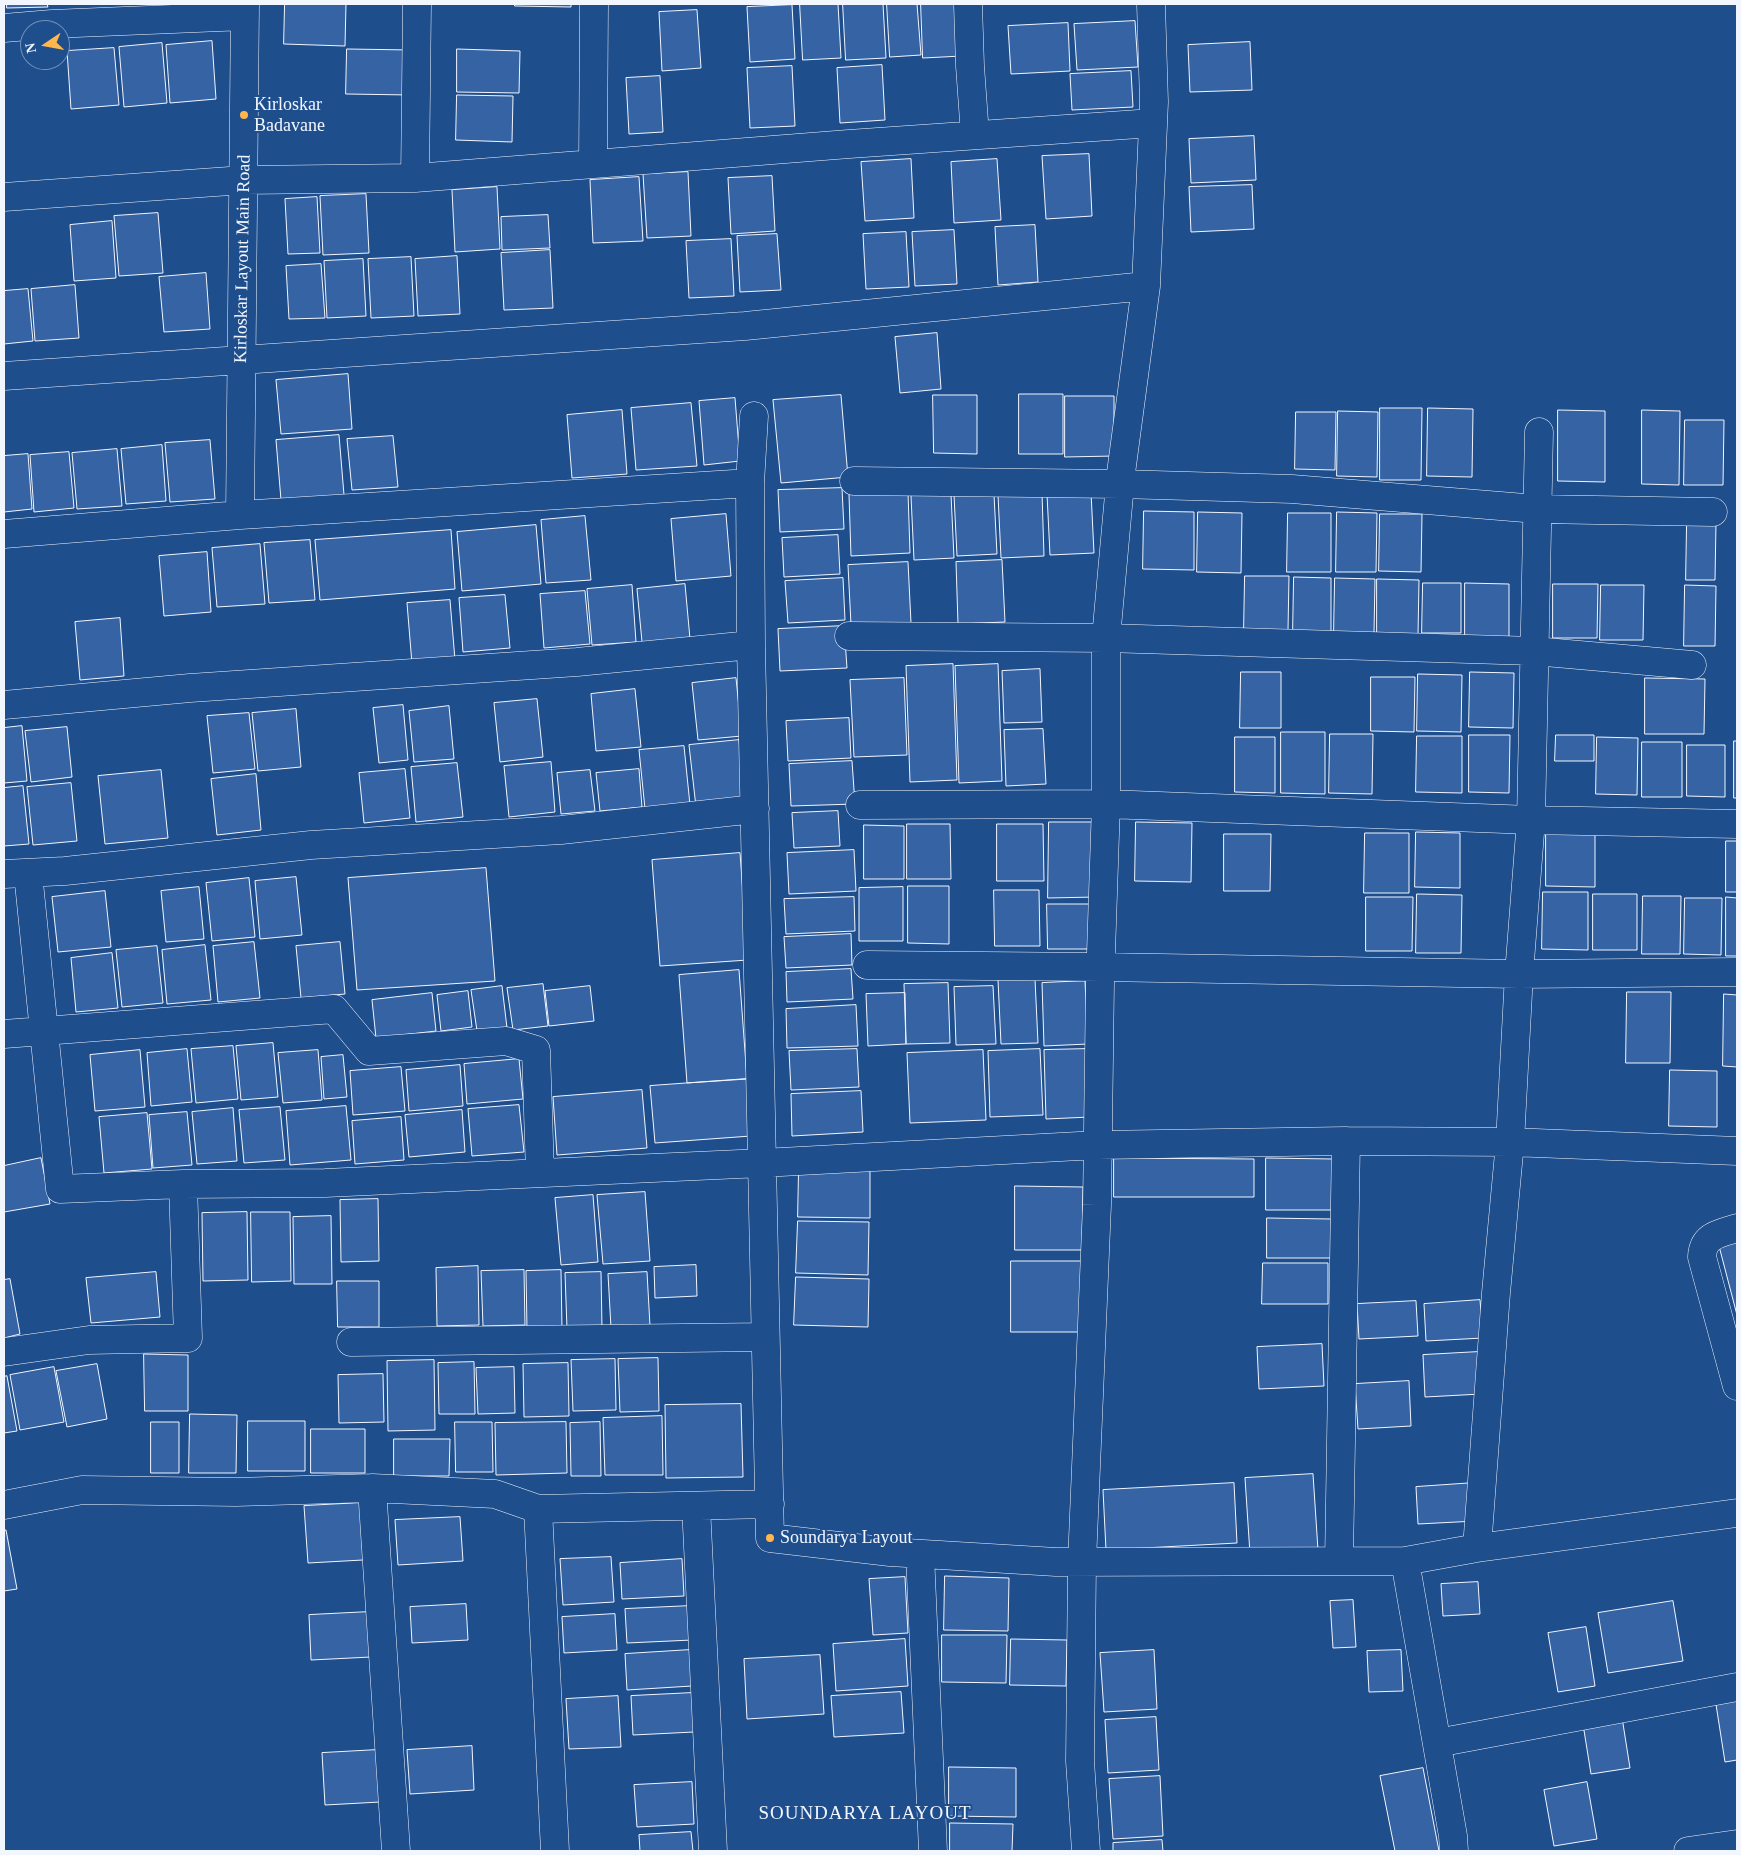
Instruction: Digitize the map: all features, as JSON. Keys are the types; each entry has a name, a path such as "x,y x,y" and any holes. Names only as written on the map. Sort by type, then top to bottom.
{"street":[{"path":"415,178 417,4"},
{"path":"593,164 594,4"},
{"path":"968,4 975,135"},
{"path":"1086,1851 1080,1761 1082,1562 1097,1205 1100,966 1106,804 1106,638 1120,484 1146,286 1154,102 1151,4"},
{"path":"4,28 52,14 245,10"},
{"name":"Kirloskar Layout Main Road","path":"240,515 245,10"},
{"path":"4,197 244,180 415,178 1153,123"},
{"path":"4,376 745,326 1146,286"},
{"path":"754,416 750,483 751,645 770,1538 920,1554 1056,1562 1405,1560 1477,1548 1737,1513"},
{"path":"1477,1548 1496,1293 1510,1142 1519,974 1531,820 1539,432"},
{"path":"854,481 1120,484 1292,489 1537,509 1713,512"},
{"path":"4,534 240,515 750,483"},
{"path":"849,636 1106,638 1534,651 1692,665"},
{"path":"4,705 190,688 576,662 751,645"},
{"path":"860,805 1106,804 1531,820 1737,824"},
{"path":"754,809 561,830 311,846 65,871 16,873 44,1030 60,1189 183,1184 325,1183 1098,1145 1346,1141 1510,1142 1737,1151"},
{"path":"866,966 1100,966 1519,974 1737,972"},
{"path":"4,1034 334,1009 368,1052 506,1040 536,1050 540,1173"},
{"path":"1339,1561 1346,1141"},
{"path":"4,1352 89,1340 188,1338 183,1184"},
{"path":"1736,1374 1702,1257 1702,1246 1708,1240 1737,1228"},
{"path":"351,1342 766,1336"},
{"path":"4,1506 82,1490 236,1492 372,1488 495,1494 538,1509 770,1504"},
{"path":"372,1488 396,1851"},
{"path":"696,1506 713,1851"},
{"path":"538,1509 555,1851"},
{"path":"920,1554 933,1851"},
{"path":"1405,1560 1454,1851"},
{"path":"1437,1743 1737,1686"},
{"path":"1688,1851 1737,1844"}],"building":[{"path":"7,4 47,4 48,7 7,8"},
{"path":"285,4 346,4 345,46 284,44"},
{"path":"515,4 571,4 571,7 515,6"},
{"path":"800,4 838,4 841,58 803,60"},
{"path":"843,4 883,4 886,58 846,60"},
{"path":"887,4 917,4 921,55 890,57"},
{"path":"921,4 960,4 962,56 923,58"},
{"path":"792,5 795,59 750,62 747,7"},
{"path":"697,10 701,68 662,71 659,12"},
{"path":"1135,21 1138,67 1077,70 1074,24"},
{"path":"1068,23 1070,71 1011,74 1008,26"},
{"path":"212,41 216,99 170,103 166,45"},
{"path":"1250,42 1252,90 1190,92 1188,45"},
{"path":"162,43 167,103 124,107 119,47"},
{"path":"114,48 119,105 71,109 68,70 70,70 70,51"},
{"path":"347,49 412,50 411,95 346,94"},
{"path":"457,49 520,51 519,93 457,92"},
{"path":"882,65 885,120 840,123 837,68"},
{"path":"792,66 795,126 750,128 747,68"},
{"path":"1131,71 1133,107 1072,110 1070,74"},
{"path":"660,76 663,132 629,134 626,78"},
{"path":"457,95 513,96 512,142 456,140"},
{"path":"1254,136 1256,180 1191,183 1189,139"},
{"path":"1089,154 1092,216 1046,219 1042,156"},
{"path":"911,159 914,218 865,221 861,162"},
{"path":"997,159 1001,220 954,223 951,162"},
{"path":"688,172 691,236 647,238 643,174"},
{"path":"772,176 775,231 731,234 728,178"},
{"path":"639,177 643,241 593,243 590,180"},
{"path":"1252,185 1254,229 1191,232 1189,187"},
{"path":"497,187 500,249 455,252 452,190"},
{"path":"366,194 369,253 323,255 320,196"},
{"path":"317,197 320,253 288,254 285,199"},
{"path":"158,213 163,273 119,276 114,216"},
{"path":"548,215 550,248 502,250 501,217"},
{"path":"112,221 116,278 74,281 70,225"},
{"path":"1035,225 1038,282 998,285 995,227"},
{"path":"954,230 957,284 915,286 912,232"},
{"path":"906,232 909,287 866,289 863,234"},
{"path":"777,234 781,290 740,292 737,236"},
{"path":"731,239 734,296 689,298 686,241"},
{"path":"550,250 553,308 504,310 501,253"},
{"path":"457,256 460,314 418,316 415,259"},
{"path":"411,257 414,316 371,318 368,259"},
{"path":"363,259 366,316 327,318 324,261"},
{"path":"321,264 325,318 289,319 286,266"},
{"path":"206,273 210,329 164,332 159,277"},
{"path":"75,285 79,338 35,341 31,289"},
{"path":"28,289 33,341 4,344 4,291"},
{"path":"937,333 941,389 900,393 895,337"},
{"path":"348,374 352,429 281,434 276,380"},
{"path":"1019,394 1063,394 1063,454 1019,454"},
{"path":"841,395 848,477 781,483 773,400"},
{"path":"933,395 977,395 977,454 934,453"},
{"path":"1065,396 1114,396 1114,456 1065,457"},
{"path":"735,398 740,461 704,465 699,401"},
{"path":"691,403 697,466 636,470 631,408"},
{"path":"1380,408 1422,408 1421,480 1380,480"},
{"path":"1428,408 1473,409 1472,477 1427,476"},
{"path":"622,410 627,474 572,478 567,415"},
{"path":"1558,410 1605,411 1605,482 1558,481"},
{"path":"1642,410 1680,411 1679,485 1642,484"},
{"path":"1338,411 1378,412 1377,477 1337,476"},
{"path":"1296,412 1336,412 1335,470 1295,469"},
{"path":"1685,420 1724,420 1723,485 1684,485"},
{"path":"339,435 344,495 281,500 276,440"},
{"path":"393,436 398,487 352,490 347,439"},
{"path":"210,440 215,499 170,502 165,443"},
{"path":"162,445 166,501 126,504 121,449"},
{"path":"117,449 122,506 77,509 72,453"},
{"path":"69,452 74,508 34,512 30,455"},
{"path":"28,454 32,509 4,512 4,456"},
{"path":"842,488 844,529 780,532 778,490"},
{"path":"908,492 910,553 851,556 849,495"},
{"path":"1091,492 1094,553 1050,555 1047,494"},
{"path":"1042,493 1044,556 1001,558 998,495"},
{"path":"951,494 954,558 914,560 911,496"},
{"path":"994,494 997,554 957,556 954,495"},
{"path":"1144,511 1194,512 1194,570 1143,569"},
{"path":"1198,512 1242,513 1241,573 1197,572"},
{"path":"1337,512 1377,513 1376,572 1336,572"},
{"path":"1288,513 1331,513 1331,572 1287,572"},
{"path":"726,514 731,576 676,581 671,519"},
{"path":"1380,514 1422,514 1421,572 1379,571"},
{"path":"585,516 591,580 546,583 541,520"},
{"path":"1687,523 1716,523 1715,580 1686,580"},
{"path":"536,525 541,584 462,591 457,532"},
{"path":"451,530 455,589 320,600 315,540"},
{"path":"838,535 840,574 784,577 782,538"},
{"path":"310,540 315,600 269,603 264,543"},
{"path":"260,544 265,604 217,607 212,548"},
{"path":"207,552 211,612 164,616 159,556"},
{"path":"1002,560 1005,622 958,624 956,562"},
{"path":"908,562 911,623 851,625 848,565"},
{"path":"1245,576 1289,576 1288,630 1244,629"},
{"path":"1294,577 1331,578 1331,633 1293,632"},
{"path":"843,578 845,620 788,623 785,581"},
{"path":"1335,578 1375,579 1374,633 1334,632"},
{"path":"1377,579 1419,580 1418,636 1377,635"},
{"path":"1423,583 1461,583 1461,633 1422,633"},
{"path":"1465,583 1509,584 1509,638 1465,637"},
{"path":"685,584 690,639 642,642 637,589"},
{"path":"1553,584 1598,584 1597,638 1553,638"},
{"path":"632,585 636,642 592,645 587,589"},
{"path":"1601,585 1644,585 1643,640 1600,640"},
{"path":"1685,585 1716,586 1715,646 1684,646"},
{"path":"585,591 590,644 544,648 540,594"},
{"path":"505,595 510,648 463,652 459,598"},
{"path":"450,600 455,660 412,664 407,603"},
{"path":"120,618 124,676 80,680 75,622"},
{"path":"844,626 847,668 780,671 778,629"},
{"path":"953,664 957,780 910,782 906,666"},
{"path":"998,664 1002,781 959,783 955,666"},
{"path":"1040,669 1042,722 1004,723 1002,671"},
{"path":"1241,672 1281,672 1281,728 1240,728"},
{"path":"1470,672 1514,673 1513,728 1469,727"},
{"path":"1418,674 1462,675 1461,732 1417,731"},
{"path":"1371,677 1415,677 1414,732 1371,731"},
{"path":"736,678 742,736 698,740 692,683"},
{"path":"904,678 907,755 854,757 850,680"},
{"path":"1645,678 1705,679 1704,734 1645,734"},
{"path":"635,689 641,747 596,751 591,694"},
{"path":"537,699 543,757 500,762 494,703"},
{"path":"403,705 408,760 379,763 373,708"},
{"path":"449,706 454,759 414,762 409,711"},
{"path":"296,709 301,767 258,771 252,713"},
{"path":"249,713 255,769 213,773 207,716"},
{"path":"849,718 851,758 788,761 786,721"},
{"path":"22,726 27,781 4,783 4,728"},
{"path":"67,727 72,777 31,782 25,731"},
{"path":"1043,729 1046,784 1006,786 1004,730"},
{"path":"1281,732 1325,732 1325,794 1281,793"},
{"path":"1330,734 1373,734 1372,794 1329,793"},
{"path":"1469,735 1510,735 1509,793 1469,792"},
{"path":"1556,735 1594,735 1594,761 1555,761"},
{"path":"1417,736 1462,736 1462,793 1416,792"},
{"path":"1235,737 1275,737 1275,793 1235,792"},
{"path":"1597,737 1638,738 1637,795 1596,794"},
{"path":"739,740 745,802 696,807 689,745"},
{"path":"1734,741 1737,741 1737,798 1734,798"},
{"path":"1642,742 1682,742 1682,797 1642,797"},
{"path":"1687,745 1725,745 1725,797 1687,796"},
{"path":"684,746 690,805 645,809 639,750"},
{"path":"852,761 855,804 791,806 789,764"},
{"path":"551,762 555,812 509,817 504,766"},
{"path":"457,763 463,817 416,822 411,767"},
{"path":"405,769 410,818 364,823 359,773"},
{"path":"639,769 642,807 600,811 596,773"},
{"path":"161,770 168,838 105,844 98,776"},
{"path":"590,770 595,811 561,814 557,773"},
{"path":"256,774 261,830 217,835 211,779"},
{"path":"71,783 77,841 33,845 27,787"},
{"path":"23,786 29,844 4,846 4,788"},
{"path":"838,811 840,846 794,848 792,813"},
{"path":"1049,822 1095,822 1096,897 1048,898"},
{"path":"1136,822 1192,823 1191,882 1135,881"},
{"path":"907,824 950,824 951,879 907,879"},
{"path":"997,824 1043,824 1044,881 997,881"},
{"path":"864,825 904,826 904,879 864,879"},
{"path":"1416,832 1460,833 1460,888 1415,887"},
{"path":"1365,833 1409,833 1409,893 1364,893"},
{"path":"1546,833 1595,833 1595,887 1546,886"},
{"path":"1224,834 1271,834 1270,891 1224,891"},
{"path":"1726,841 1737,841 1737,892 1726,892"},
{"path":"854,850 856,891 789,894 787,853"},
{"path":"740,853 748,960 660,966 652,860"},
{"path":"486,868 495,981 357,990 348,878"},
{"path":"296,877 302,935 260,939 255,881"},
{"path":"249,878 255,937 212,941 206,883"},
{"path":"908,886 949,886 949,944 908,943"},
{"path":"199,887 204,939 166,942 161,891"},
{"path":"903,887 903,941 859,941 859,888"},
{"path":"994,890 1039,890 1040,946 995,946"},
{"path":"105,891 111,947 58,952 52,897"},
{"path":"1543,892 1588,892 1588,950 1542,949"},
{"path":"1417,894 1462,895 1461,953 1416,953"},
{"path":"1593,894 1637,894 1637,950 1593,950"},
{"path":"1643,896 1681,896 1680,954 1642,954"},
{"path":"854,897 855,931 786,934 784,899"},
{"path":"1366,897 1413,897 1412,951 1366,951"},
{"path":"1726,897 1737,898 1737,956 1726,956"},
{"path":"1685,898 1722,898 1721,955 1684,954"},
{"path":"1047,904 1092,904 1092,949 1048,949"},
{"path":"851,934 852,965 786,968 784,937"},
{"path":"254,942 260,998 218,1002 213,946"},
{"path":"340,942 345,994 301,998 296,946"},
{"path":"205,945 211,1000 167,1004 162,950"},
{"path":"157,946 163,1003 122,1007 116,950"},
{"path":"112,953 118,1008 76,1012 71,958"},
{"path":"851,969 853,999 787,1002 786,972"},
{"path":"739,970 747,1079 687,1083 679,975"},
{"path":"1035,979 1038,1043 1001,1044 998,980"},
{"path":"1085,981 1088,1044 1044,1046 1042,983"},
{"path":"948,983 950,1043 906,1044 904,984"},
{"path":"543,984 548,1026 513,1030 507,988"},
{"path":"502,986 507,1028 477,1031 471,990"},
{"path":"590,986 594,1021 549,1026 545,991"},
{"path":"993,986 996,1044 956,1045 954,987"},
{"path":"468,991 472,1027 441,1031 437,995"},
{"path":"1627,992 1671,992 1670,1063 1626,1063"},
{"path":"432,993 436,1031 376,1038 372,1000"},
{"path":"905,993 906,1044 868,1046 866,994"},
{"path":"1724,994 1737,995 1737,1067 1723,1066"},
{"path":"856,1005 858,1046 787,1048 786,1009"},
{"path":"273,1043 278,1097 241,1100 236,1046"},
{"path":"233,1046 238,1099 196,1103 191,1049"},
{"path":"187,1049 192,1102 151,1106 147,1053"},
{"path":"857,1049 859,1087 791,1090 789,1051"},
{"path":"1040,1049 1043,1115 990,1117 988,1051"},
{"path":"1087,1049 1090,1117 1046,1119 1044,1050"},
{"path":"140,1050 145,1107 95,1111 90,1055"},
{"path":"318,1050 322,1100 283,1103 278,1053"},
{"path":"983,1050 986,1120 910,1123 907,1053"},
{"path":"343,1055 347,1097 324,1099 321,1057"},
{"path":"519,1059 523,1099 467,1104 464,1064"},
{"path":"460,1065 463,1106 409,1111 406,1070"},
{"path":"401,1067 405,1111 353,1115 350,1071"},
{"path":"1670,1070 1717,1071 1717,1127 1669,1126"},
{"path":"747,1079 751,1136 655,1143 650,1086"},
{"path":"642,1090 647,1148 557,1155 553,1097"},
{"path":"861,1091 863,1132 792,1136 791,1094"},
{"path":"519,1105 524,1152 472,1156 468,1109"},
{"path":"346,1106 351,1160 290,1165 286,1111"},
{"path":"280,1107 285,1160 244,1163 239,1110"},
{"path":"233,1108 237,1161 197,1164 192,1112"},
{"path":"462,1110 465,1152 409,1157 405,1115"},
{"path":"187,1112 192,1165 153,1168 149,1115"},
{"path":"147,1113 152,1169 104,1173 99,1117"},
{"path":"401,1117 404,1160 355,1164 352,1121"},
{"path":"41,1158 50,1204 4,1212 4,1166"},
{"path":"1114,1158 1254,1159 1254,1197 1114,1197"},
{"path":"1266,1158 1333,1159 1333,1210 1266,1210"},
{"path":"799,1168 870,1169 870,1218 798,1217"},
{"path":"1015,1186 1083,1187 1082,1250 1015,1250"},
{"path":"645,1192 650,1261 603,1264 597,1195"},
{"path":"593,1195 598,1262 561,1265 555,1198"},
{"path":"378,1199 379,1261 341,1262 340,1200"},
{"path":"247,1212 248,1280 203,1281 202,1213"},
{"path":"251,1212 290,1212 291,1281 252,1282"},
{"path":"331,1216 332,1284 294,1284 293,1217"},
{"path":"1267,1218 1331,1219 1331,1258 1267,1258"},
{"path":"798,1221 869,1222 868,1275 796,1273"},
{"path":"1737,1241 1737,1315 1719,1246"},
{"path":"1011,1261 1084,1261 1084,1332 1011,1332"},
{"path":"1263,1263 1328,1263 1328,1304 1262,1304"},
{"path":"696,1265 697,1296 655,1298 654,1267"},
{"path":"478,1266 479,1325 437,1326 436,1268"},
{"path":"524,1270 525,1325 483,1326 481,1271"},
{"path":"561,1270 562,1329 527,1330 526,1271"},
{"path":"156,1272 160,1317 91,1323 86,1278"},
{"path":"601,1272 602,1328 567,1329 565,1273"},
{"path":"647,1272 650,1326 611,1328 608,1274"},
{"path":"796,1277 869,1279 868,1327 794,1325"},
{"path":"10,1279 20,1334 4,1338 4,1280"},
{"path":"337,1281 379,1281 379,1327 338,1327"},
{"path":"1480,1300 1483,1338 1426,1341 1424,1304"},
{"path":"1416,1301 1418,1336 1359,1339 1357,1304"},
{"path":"1322,1344 1324,1386 1259,1389 1257,1347"},
{"path":"1478,1352 1481,1394 1425,1397 1423,1355"},
{"path":"144,1354 188,1355 188,1411 145,1411"},
{"path":"658,1358 659,1411 620,1412 618,1359"},
{"path":"615,1359 616,1410 573,1411 571,1360"},
{"path":"434,1360 435,1430 388,1431 387,1361"},
{"path":"474,1362 475,1414 439,1414 438,1363"},
{"path":"568,1363 569,1416 524,1417 523,1364"},
{"path":"97,1364 107,1419 67,1427 56,1371"},
{"path":"54,1367 64,1422 20,1430 10,1375"},
{"path":"514,1367 515,1413 478,1414 476,1368"},
{"path":"383,1374 384,1422 339,1423 338,1375"},
{"path":"7,1376 17,1431 4,1433 4,1377"},
{"path":"1409,1381 1411,1426 1358,1429 1355,1384"},
{"path":"741,1404 743,1477 666,1478 665,1405"},
{"path":"190,1414 237,1415 236,1473 189,1473"},
{"path":"662,1416 663,1475 605,1475 603,1418"},
{"path":"248,1421 305,1421 305,1471 248,1471"},
{"path":"151,1422 179,1422 179,1473 151,1473"},
{"path":"455,1422 492,1422 493,1472 456,1472"},
{"path":"566,1422 567,1473 496,1475 495,1423"},
{"path":"600,1422 601,1476 571,1476 570,1423"},
{"path":"311,1429 365,1429 365,1473 311,1473"},
{"path":"394,1439 450,1439 449,1476 394,1476"},
{"path":"1313,1474 1318,1550 1250,1554 1245,1478"},
{"path":"1234,1483 1237,1543 1106,1550 1103,1490"},
{"path":"1474,1483 1476,1521 1418,1524 1416,1487"},
{"path":"360,1503 363,1560 308,1563 304,1506"},
{"path":"460,1517 463,1561 398,1565 395,1520"},
{"path":"4,1530 6,1530 17,1589 4,1591"},
{"path":"611,1557 614,1602 563,1605 560,1559"},
{"path":"682,1559 684,1596 622,1599 620,1563"},
{"path":"945,1576 1009,1578 1008,1631 944,1630"},
{"path":"905,1577 908,1633 873,1635 869,1579"},
{"path":"1478,1582 1480,1614 1443,1616 1441,1584"},
{"path":"1353,1600 1356,1647 1333,1648 1330,1601"},
{"path":"1673,1601 1683,1661 1608,1673 1598,1613"},
{"path":"466,1604 468,1640 412,1643 410,1607"},
{"path":"690,1606 692,1640 627,1643 625,1609"},
{"path":"369,1612 371,1657 311,1660 309,1615"},
{"path":"615,1614 617,1650 564,1653 562,1617"},
{"path":"1586,1627 1595,1686 1558,1692 1548,1633"},
{"path":"942,1635 1007,1635 1006,1683 942,1682"},
{"path":"905,1639 908,1686 836,1691 833,1644"},
{"path":"1011,1639 1067,1640 1066,1686 1010,1685"},
{"path":"690,1650 692,1686 627,1690 625,1654"},
{"path":"1154,1650 1157,1709 1104,1712 1100,1653"},
{"path":"1401,1650 1403,1691 1369,1692 1367,1651"},
{"path":"820,1655 824,1714 747,1719 744,1659"},
{"path":"901,1692 904,1733 834,1737 831,1696"},
{"path":"692,1693 694,1732 633,1735 631,1696"},
{"path":"1737,1694 1737,1760 1725,1762 1715,1698"},
{"path":"618,1696 621,1747 569,1749 566,1699"},
{"path":"1621,1711 1630,1768 1591,1774 1582,1718"},
{"path":"1156,1717 1159,1770 1108,1773 1105,1720"},
{"path":"472,1746 474,1790 410,1794 407,1750"},
{"path":"377,1750 380,1802 325,1805 322,1753"},
{"path":"949,1767 1016,1768 1016,1817 949,1816"},
{"path":"1423,1768 1439,1851 1395,1851 1380,1776"},
{"path":"1160,1776 1163,1836 1113,1839 1109,1779"},
{"path":"692,1782 694,1824 637,1827 634,1785"},
{"path":"1587,1782 1597,1839 1554,1846 1544,1790"},
{"path":"950,1823 1013,1824 1012,1851 950,1851"},
{"path":"691,1832 693,1851 640,1851 639,1835"},
{"path":"1162,1840 1163,1851 1113,1851 1113,1843"}],"place":[{"name":"Kirloskar Badavane","path":"244,115"},
{"name":"Soundarya Layout","path":"770,1538"}],"district":[{"name":"SOUNDARYA LAYOUT","path":"865,1814"}]}
